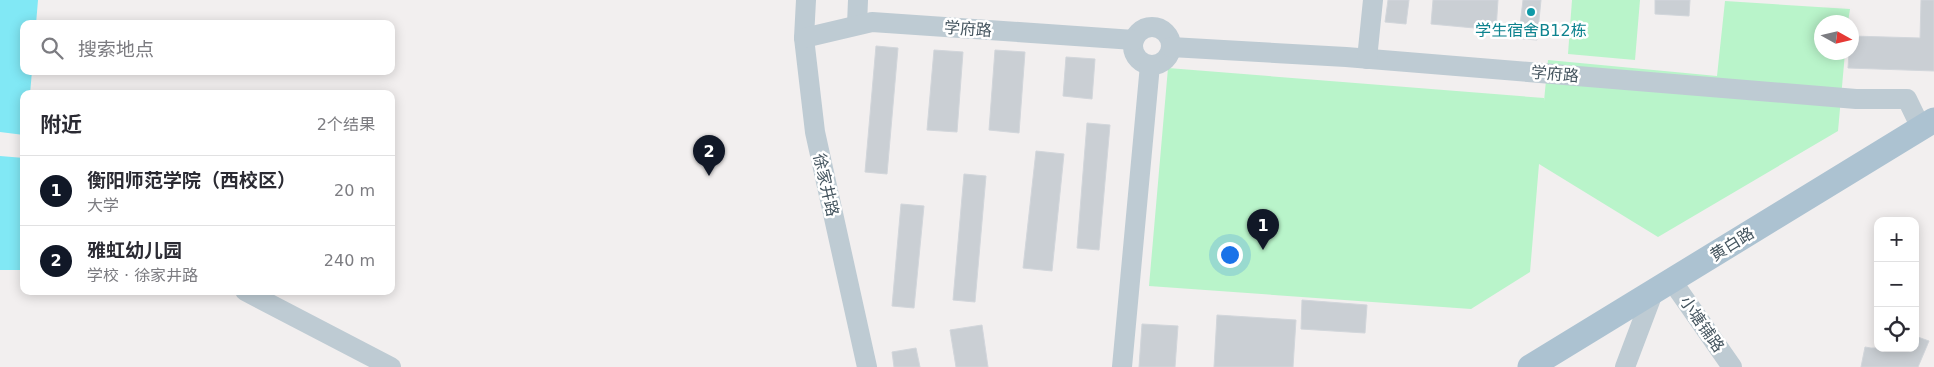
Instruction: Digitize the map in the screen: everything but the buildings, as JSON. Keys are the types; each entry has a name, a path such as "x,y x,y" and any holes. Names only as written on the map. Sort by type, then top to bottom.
{"main road":[{"name":"黄白路","path":"1530,367 1927,124"}],"street":[{"name":"徐家井路","path":"806,0 804,38 814,132 867,367"},
{"path":"857,26 858,0"},
{"path":"1367,59 1374,0"},
{"name":"学府路","path":"804,38 872,22 1134,40"},
{"path":"1154,27 1166,34 1171,48 1162,63 1150,65 1142,62 1136,56 1134,40 1139,33 1154,27"},
{"name":"学府路","path":"1171,48 1367,59 1856,99 1907,100 1927,124"},
{"path":"1122,367 1150,65"},
{"path":"1625,367 1662,287"},
{"name":"小塘铺路","path":"1662,287 1732,367"},
{"path":"253,295 391,367"}],"green space":[{"path":"1572,0 1640,0 1635,60 1568,54"},
{"path":"1725,1 1850,9 1849,15 1814,15 1814,60 1844,60 1838,131 1658,237 1539,164 1530,272 1471,309 1149,286 1168,68 1544,98 1544,101 1548,60 1717,76"}],"water":[{"path":"0,0 38,0 36,20 20,20 20,75 32,75 30,90 20,90 20,134 0,132"},
{"path":"0,156 20,158 20,270 0,270"}],"place":[{"name":"学生宿舍B12栋","path":"1531,12"},
{"name":"雅虹幼儿园","path":"709,176"},
{"name":"衡阳师范学院（西校区）","path":"1263,250"}]}
